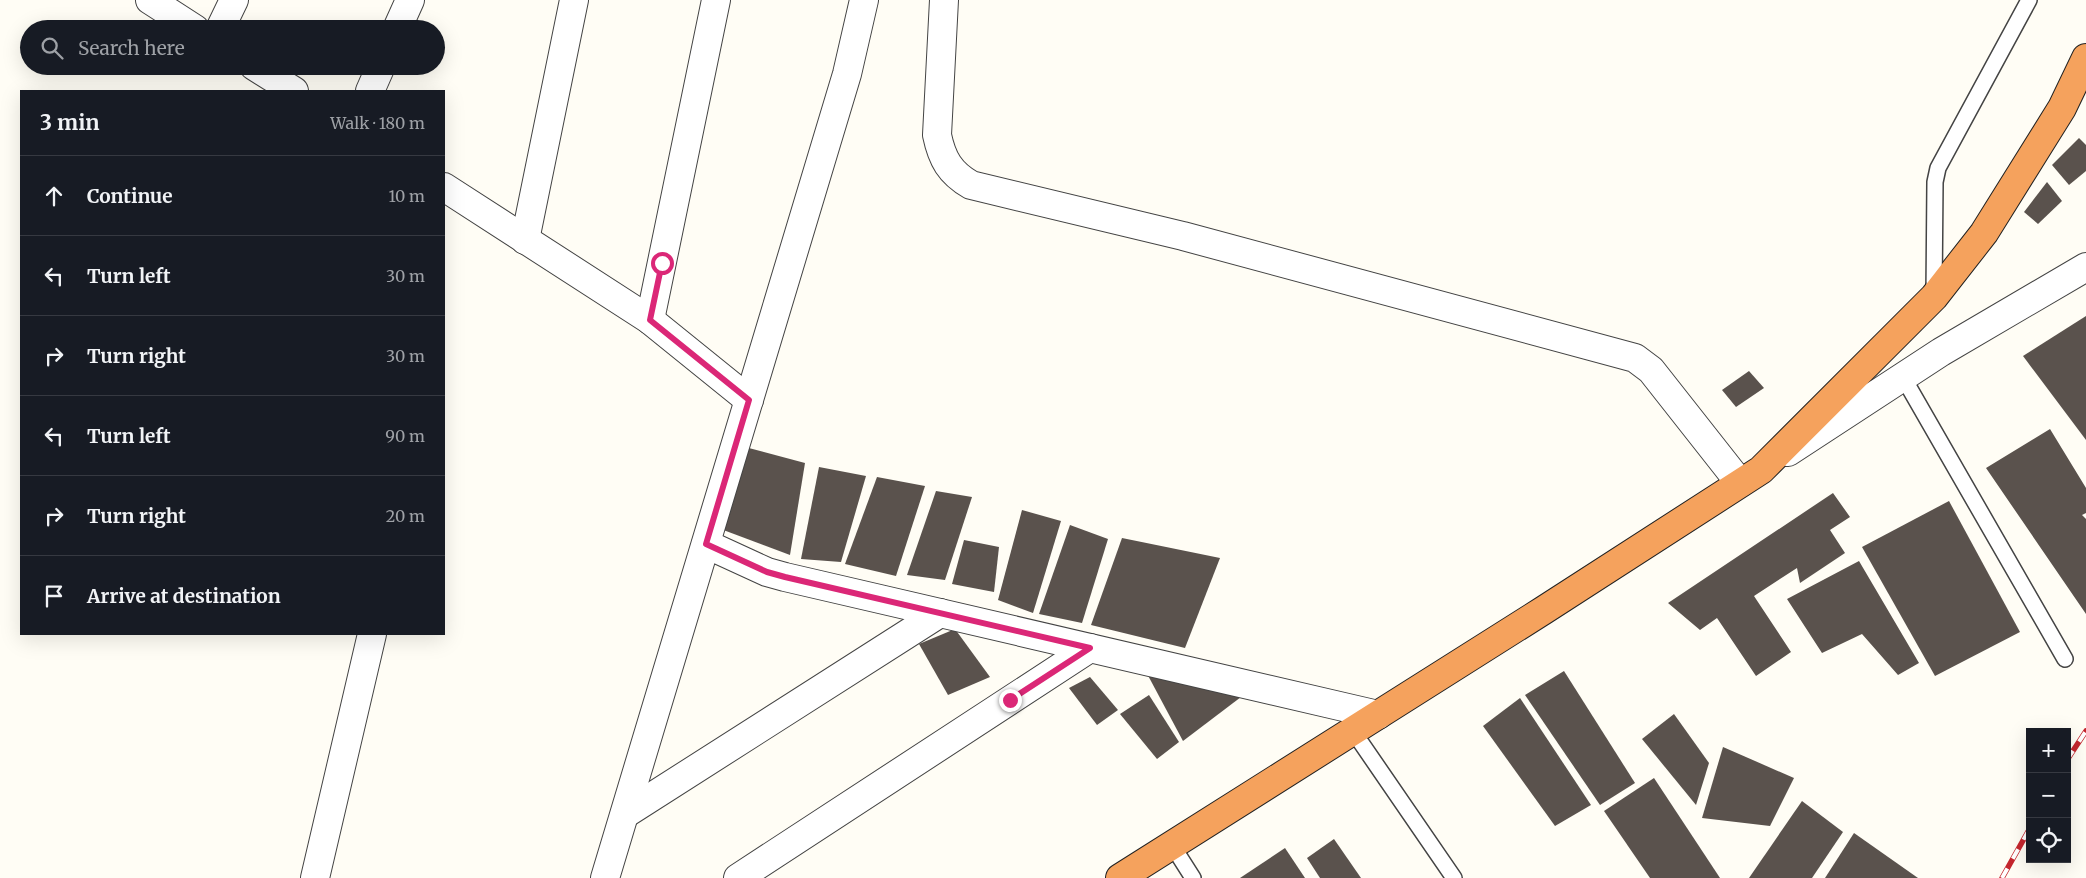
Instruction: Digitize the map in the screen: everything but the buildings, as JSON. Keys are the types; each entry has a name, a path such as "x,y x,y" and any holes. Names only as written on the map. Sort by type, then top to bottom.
{"highway":[{"path":"1120,878 1750,476 1934,297 1984,233 2062,108 2086,58"}],"street":[{"path":"150,0 181,20"},
{"path":"224,20 234,0"},
{"path":"401,20 410,0"},
{"path":"525,240 574,0"},
{"path":"650,320 716,0"},
{"path":"605,878 847,74 864,0"},
{"path":"944,0 937,135 944,158 957,177 971,185 1183,236 1635,358 1651,370 1750,476 1903,377 2086,267"},
{"path":"268,75 292,90"},
{"path":"370,90 377,75"},
{"path":"445,188 650,320 749,400"},
{"path":"706,544 767,572 1378,715"},
{"path":"624,814 940,613"},
{"path":"315,878 372,635"},
{"path":"738,878 1090,648"}],"lane":[{"path":"1934,297 1935,182 1938,168 2029,0"},
{"path":"1903,377 2065,659"},
{"path":"1353,731 1454,878"},
{"path":"1172,845 1193,878"}],"railway":[{"path":"2071,754 2086,731"},
{"path":"2002,878 2026,835"}],"route":[{"path":"662,263 650,320 749,400 706,544 767,572 785,577 1090,648 1010,700"}]}
